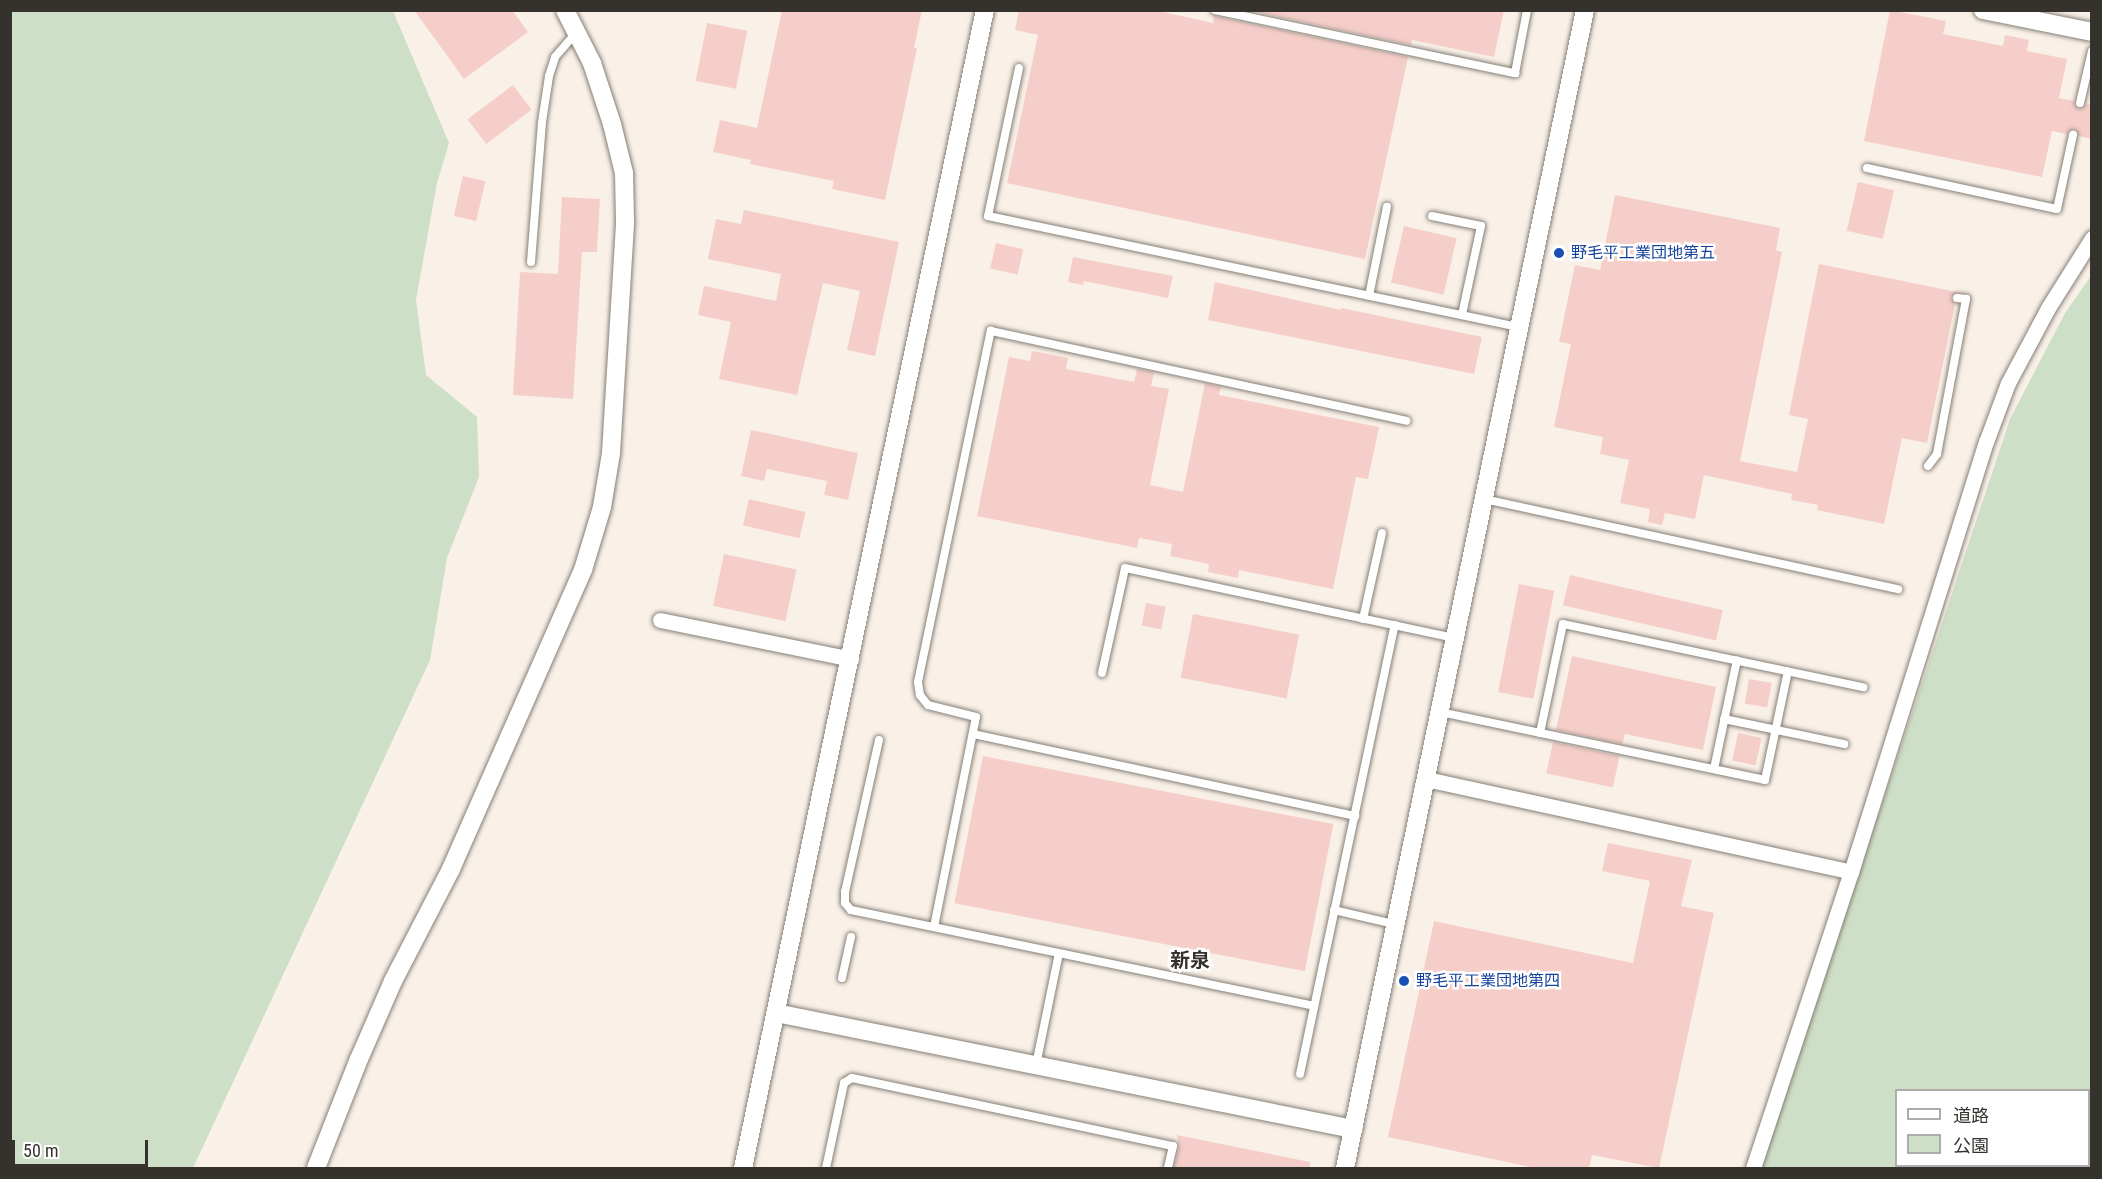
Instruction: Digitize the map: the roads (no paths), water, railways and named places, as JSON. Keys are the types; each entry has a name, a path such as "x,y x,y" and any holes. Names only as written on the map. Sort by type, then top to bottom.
{"street":[{"path":"316,1168 389,991 451,869 583,570 602,507 610,453 625,220 624,173 612,124 592,63 565,10"},
{"path":"743,1168 985,10"},
{"path":"1345,1168 1585,10"},
{"path":"1983,10 2091,32"},
{"path":"1753,1168 1851,872 1986,442 2008,383 2048,308 2091,238"},
{"path":"660,620 850,659"},
{"path":"1426,779 1851,872"},
{"path":"776,1013 1353,1129"}],"lane":[{"path":"1215,10 1515,73 1527,10"},
{"path":"531,262 542,122 549,76 555,57 577,32"},
{"path":"2080,102 2091,51"},
{"path":"1019,68 988,216 1520,327"},
{"path":"1867,168 2057,209 2073,135"},
{"path":"1369,296 1388,207"},
{"path":"1432,216 1481,226 1462,315"},
{"path":"1928,466 1937,454 1966,300 1957,298"},
{"path":"934,927 976,717 928,705 920,695 918,682 992,331 1406,421"},
{"path":"1484,500 1898,589"},
{"path":"1363,619 1382,533"},
{"path":"1102,673 1125,568 1455,638"},
{"path":"1540,733 1563,624 1863,687"},
{"path":"1300,1074 1395,625"},
{"path":"1714,769 1737,660"},
{"path":"1440,712 1765,780 1788,671"},
{"path":"1724,719 1844,744"},
{"path":"973,734 1355,816"},
{"path":"879,740 845,892 845,903 851,910 1314,1006"},
{"path":"1334,910 1396,925"},
{"path":"842,978 851,937"},
{"path":"1036,1065 1059,953"},
{"path":"826,1168 844,1083 852,1078 1173,1146 1168,1168"}],"place":[{"name":"野毛平工業団地第五","path":"1559,253"},
{"name":"野毛平工業団地第四","path":"1404,981"}],"district":[{"name":"新泉","path":"1190,960"}]}
